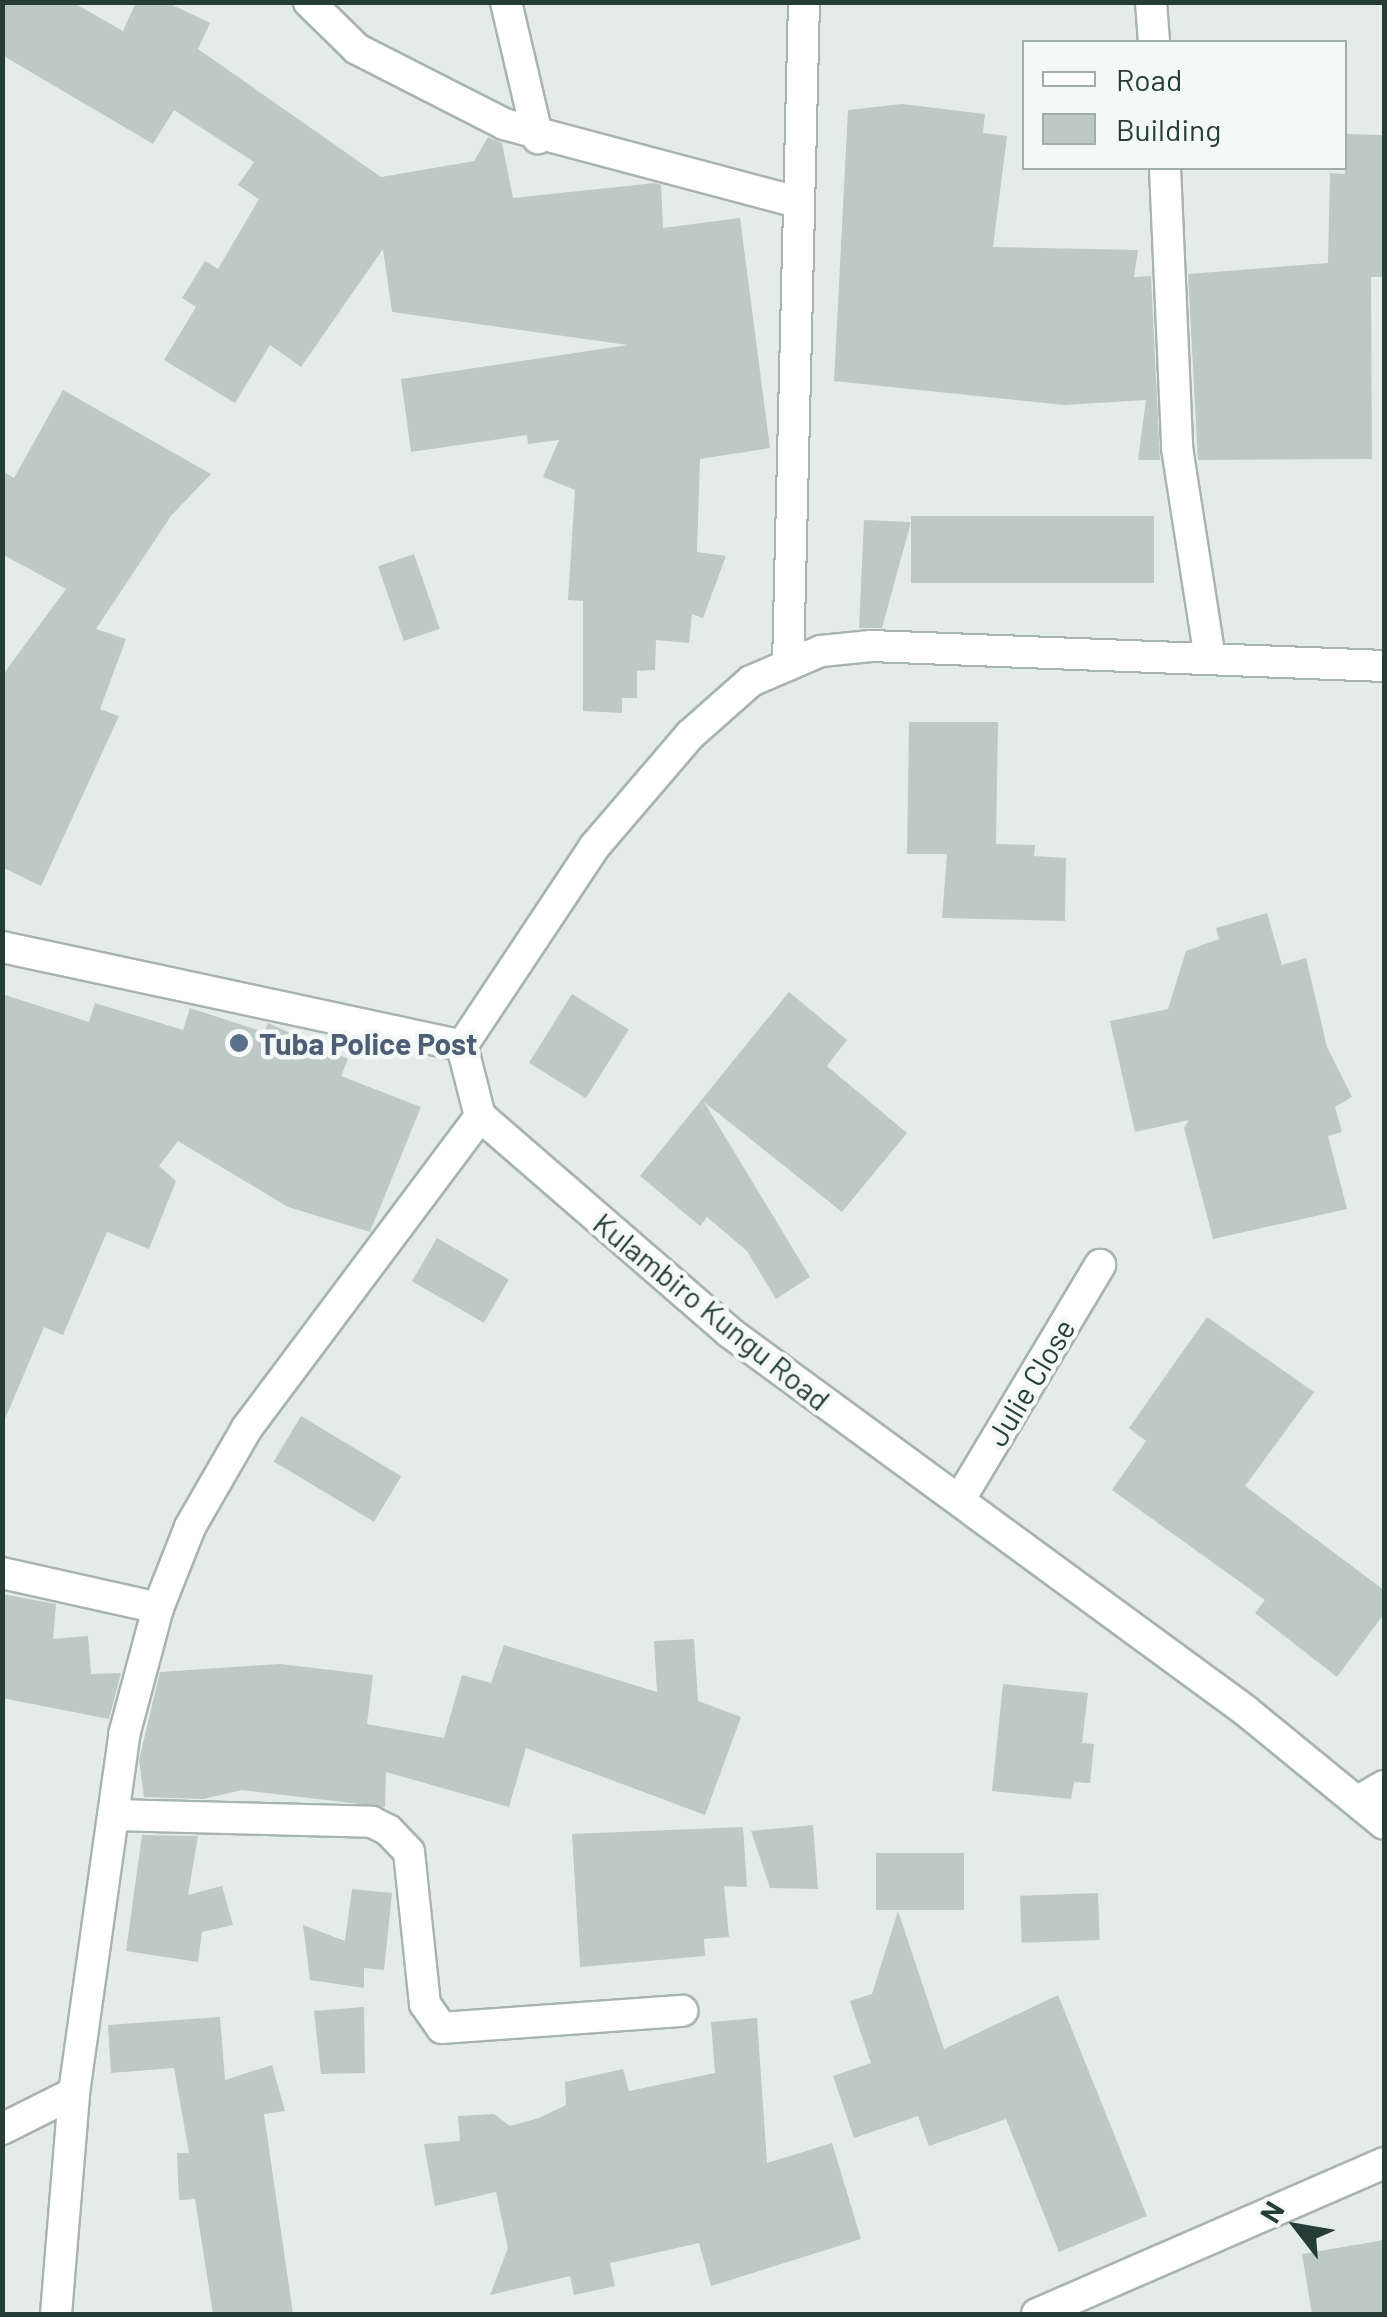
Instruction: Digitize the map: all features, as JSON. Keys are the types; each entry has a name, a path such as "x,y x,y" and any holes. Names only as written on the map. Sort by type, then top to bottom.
{"street":[{"path":"309,2 356,48 538,138 683,168 798,202"},
{"path":"506,2 538,138"},
{"path":"788,666 804,2"},
{"path":"1151,2 1154,40"},
{"path":"1166,170 1177,448 1210,658"},
{"path":"56,2314 74,2092 113,1815 137,1673 158,1608 190,1527 246,1428 480,1116 462,1046 594,847 690,735 751,681 821,651 871,646 1384,666"},
{"path":"2,947 462,1046"},
{"name":"Kulambiro Kungu Road","path":"480,1116 729,1332 1371,1794 1384,1824"},
{"name":"Julie Close","path":"960,1499 1100,1265"},
{"path":"2,1574 158,1608"},
{"path":"113,1815 372,1822 388,1830 409,1852 425,2004 442,2028 682,2012"},
{"path":"2,2129 74,2092"},
{"path":"1037,2314 1384,2162"}],"building":[{"path":"2,2 72,2 123,31 136,2 166,2 210,23 198,49 381,177 474,161 488,137 502,143 513,198 655,183 661,185 663,228 740,218 770,448 700,459 697,552 726,556 703,618 692,614 689,643 656,640 655,670 637,671 637,698 622,698 622,713 583,711 583,601 568,600 575,490 543,477 559,440 528,444 527,435 411,452 401,379 628,345 392,312 383,249 301,367 270,345 235,403 164,360 196,307 182,298 205,261 218,269 259,199 238,185 254,162 174,110 153,144 2,55"},
{"path":"902,104 985,114 983,133 1007,136 993,247 1138,250 1134,277 1151,276 1160,460 1138,460 1146,400 1064,405 834,381 848,110"},
{"path":"1347,134 1384,135 1384,277 1371,277 1372,459 1198,460 1188,274 1328,263 1330,173 1345,174"},
{"path":"63,390 211,474 171,516 96,629 126,639 100,709 119,716 41,886 2,867 2,676 66,589 2,554 2,471 14,478"},
{"path":"911,516 1154,516 1154,583 911,583"},
{"path":"864,520 911,522 882,628 859,628"},
{"path":"414,554 440,629 404,641 378,566"},
{"path":"909,722 998,722 996,844 1035,845 1034,856 1066,858 1065,921 942,918 947,854 907,854"},
{"path":"1267,913 1282,965 1306,958 1327,1047 1352,1097 1335,1107 1342,1132 1328,1136 1347,1209 1213,1239 1184,1128 1189,1120 1135,1132 1110,1021 1168,1009 1186,951 1219,939 1216,928"},
{"path":"789,992 847,1040 827,1066 907,1133 842,1212 704,1102 810,1277 776,1299 747,1251 707,1217 700,1226 640,1176"},
{"path":"2,994 89,1022 95,1003 183,1030 190,1008 264,1032 268,1023 348,1059 341,1076 421,1107 370,1232 288,1207 178,1141 159,1166 176,1181 149,1249 107,1232 63,1335 44,1327 2,1426"},
{"path":"572,994 629,1030 586,1098 529,1063"},
{"path":"437,1238 509,1280 484,1323 412,1281"},
{"path":"1207,1317 1314,1392 1245,1486 1384,1590 1384,1614 1337,1677 1255,1613 1265,1600 1112,1490 1146,1441 1129,1428"},
{"path":"301,1416 401,1476 374,1522 274,1461"},
{"path":"2,1594 56,1604 53,1639 88,1636 91,1674 121,1673 109,1719 2,1698"},
{"path":"694,1639 698,1701 741,1717 705,1815 526,1748 509,1807 386,1772 385,1807 242,1790 203,1799 144,1797 139,1760 160,1672 280,1664 373,1675 367,1724 444,1738 462,1675 491,1683 504,1645 657,1692 654,1641"},
{"path":"1003,1684 1088,1693 1082,1743 1094,1744 1090,1783 1074,1782 1071,1799 992,1791"},
{"path":"813,1825 818,1889 770,1888 751,1831"},
{"path":"743,1827 747,1887 724,1886 729,1937 704,1939 705,1956 580,1967 572,1834"},
{"path":"142,1835 198,1836 188,1895 222,1886 233,1925 202,1932 198,1962 126,1951"},
{"path":"876,1853 964,1853 964,1910 876,1910"},
{"path":"352,1889 392,1893 384,1970 364,1968 364,1988 310,1980 303,1925 345,1941"},
{"path":"1098,1893 1100,1940 1022,1943 1020,1896"},
{"path":"898,1911 944,2049 1058,1995 1147,2216 1059,2252 1006,2119 929,2146 918,2116 854,2138 833,2076 871,2063 850,2001 872,1994"},
{"path":"364,2007 365,2073 321,2074 314,2011"},
{"path":"220,2017 225,2080 272,2065 285,2111 264,2114 293,2314 213,2314 195,2199 179,2200 177,2153 189,2153 174,2068 111,2073 108,2025"},
{"path":"757,2018 767,2163 832,2143 861,2239 711,2286 699,2243 610,2263 615,2286 574,2295 570,2276 490,2295 508,2248 496,2192 435,2206 424,2144 460,2141 458,2116 494,2114 510,2126 539,2118 566,2105 565,2082 623,2069 629,2091 715,2073 711,2022"},
{"path":"1384,2240 1384,2314 1312,2314 1302,2254"}],"place":[{"name":"Tuba Police Post","path":"239,1043"}]}
